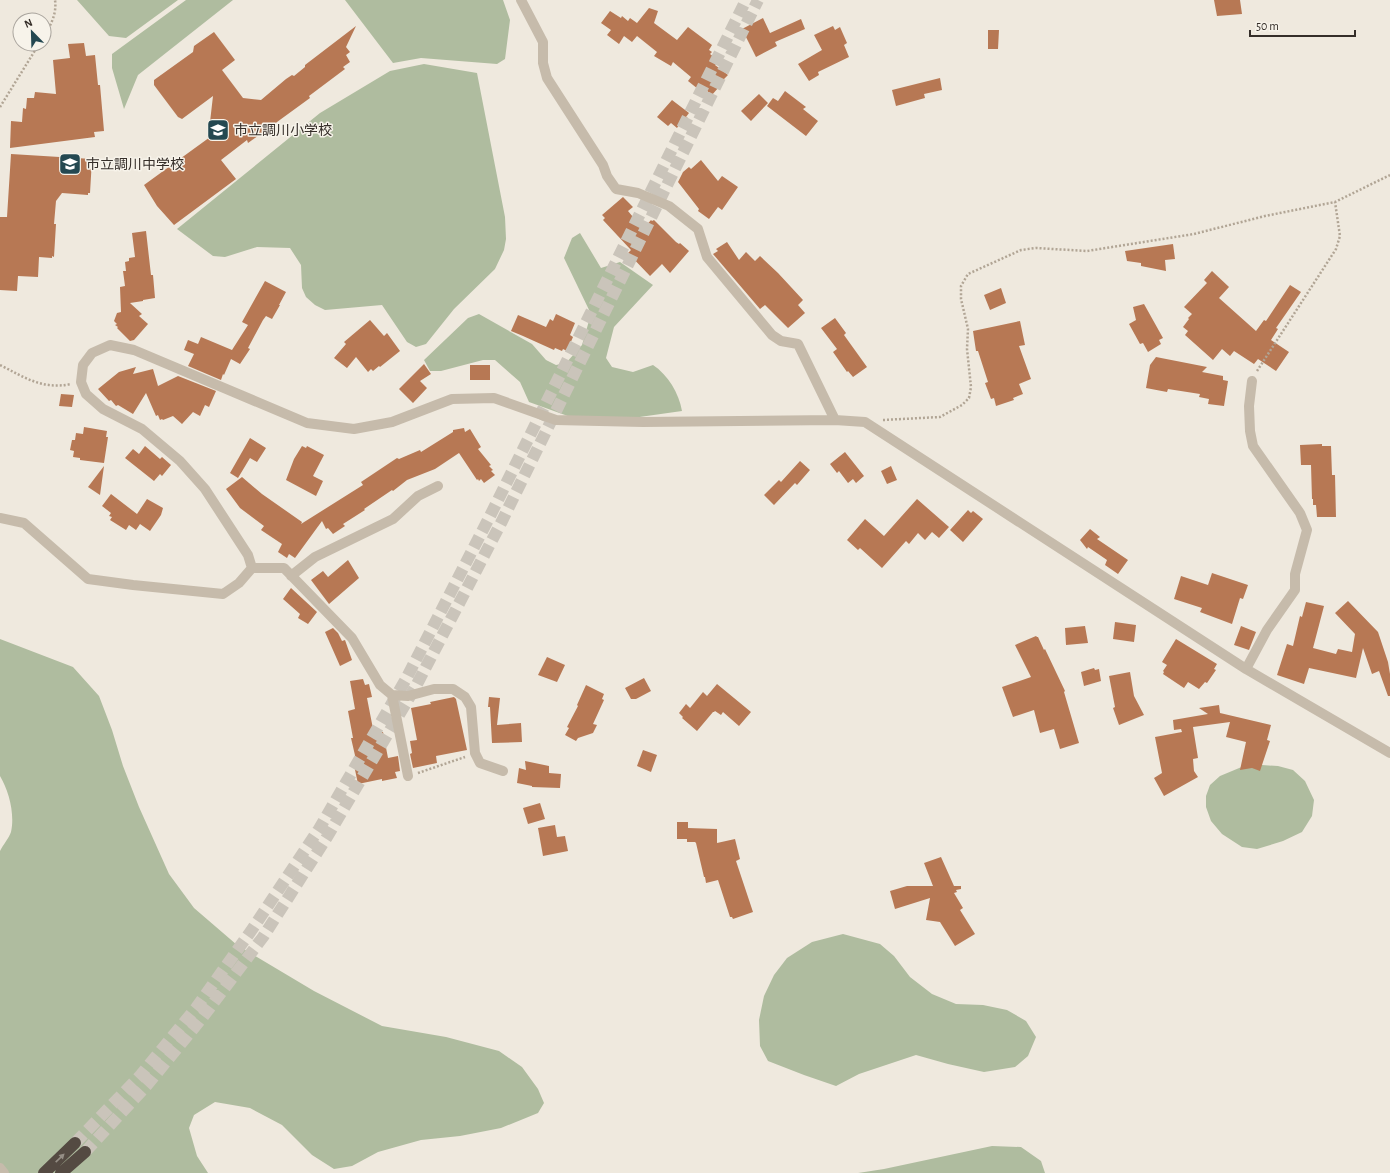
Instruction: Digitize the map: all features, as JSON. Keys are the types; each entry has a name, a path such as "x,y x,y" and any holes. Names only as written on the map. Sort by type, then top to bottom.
{"highway":[{"path":"44,1173 76,1143"},
{"path":"61,1173 85,1152"}],"street":[{"path":"521,0 543,42 543,63 547,78 603,165 616,189 638,193 669,206 698,229 707,257 772,335 781,341 798,344 835,420"},
{"path":"252,568 248,555 205,489 180,461 142,429 103,408 86,394 81,382 83,365 92,353 110,345 134,350 307,422 354,429 392,422 452,399 494,398 556,420 643,422 835,420 865,422 1246,669 1390,753"},
{"path":"1246,669 1268,630 1295,590 1295,574 1307,530 1300,513 1253,446 1250,431 1249,406 1252,381"},
{"path":"291,576 315,557 393,519 418,496 438,486"},
{"path":"0,518 24,524 88,578 133,585 222,594 239,583 252,568 284,568 352,638 380,685 392,696 408,776"},
{"path":"392,696 408,696 434,689 453,689 465,697 471,707 475,753 480,763 503,771"},
{"path":"0,1168 4,1173"}],"path":[{"path":"52,20 56,7 55,0"},
{"path":"0,107 34,52"},
{"path":"865,422 893,418 940,417 962,405 969,398 971,387 967,349 968,329 960,299 961,286 968,274 1021,250 1036,248 1087,251 1194,234 1265,216 1335,202 1390,175"},
{"path":"1252,381 1258,368 1336,249 1340,236 1335,202"},
{"path":"0,365 38,384 62,385 81,382"},
{"path":"408,776 475,753"}],"green space":[{"path":"77,0 178,0 126,38 109,36"},
{"path":"186,0 233,0 138,75 124,109 112,68 112,54"},
{"path":"345,0 503,0 510,20 505,59 497,64 421,58 393,63"},
{"path":"424,64 477,73 505,217 506,239 504,250 495,269 454,309 426,344 416,347 407,342 382,305 325,310 315,305 306,297 302,288 301,265 290,248 257,247 225,257 213,256 177,229 320,113 390,71"},
{"path":"580,233 601,268 620,262 653,285 614,327 606,358 612,367 633,372 653,365 668,379 672,385 681,404 682,411 590,424 529,402 520,382 495,360 483,360 441,371 430,371 424,360 468,318 479,314 532,344 546,360 556,365 566,363 582,345 591,314 564,258 572,238"},
{"path":"0,639 73,667 99,696 139,807 169,874 194,908 237,945 314,991 382,1026 446,1037 499,1051 522,1067 538,1089 544,1103 538,1113 501,1128 460,1136 421,1140 378,1152 352,1166 334,1169 312,1155 282,1125 250,1108 215,1102 194,1115 189,1128 197,1156 208,1173 2,1173 0,1170 0,851 11,832 12,810 6,789 0,776"},
{"path":"1244,766 1278,766 1293,770 1305,781 1314,800 1312,816 1302,832 1283,841 1257,849 1242,847 1222,834 1211,821 1206,807 1206,796 1210,785 1220,776"},
{"path":"843,934 880,944 894,956 910,977 932,994 956,1004 983,1005 1007,1010 1026,1021 1036,1037 1028,1056 1015,1067 984,1072 916,1055 859,1074 836,1086 768,1061 760,1046 759,1020 764,996 774,975 787,958 812,942"},
{"path":"992,1146 1021,1147 1041,1161 1045,1173 858,1173 884,1169"}],"building":[{"path":"1214,0 1240,0 1242,14 1217,16"},
{"path":"649,8 658,11 654,23 677,40 688,27 712,45 709,50 712,52 710,54 719,61 715,65 728,75 712,95 701,86 698,89 688,81 691,77 673,62 671,66 654,56 657,52 637,36 632,42 624,36 619,44 607,35 611,30 601,23 610,11 621,18 622,16 628,21 630,18 637,23"},
{"path":"763,18 770,33 801,19 805,29 775,42 777,46 756,57 742,29"},
{"path":"356,26 346,47 350,52 346,55 350,62 343,67 345,69 309,96 310,98 248,143 247,140 221,160 236,179 174,225 157,206 144,185 217,132 210,122 213,96 182,119 178,117 154,85 154,80 193,52 194,46 214,32 235,60 222,70 243,98 261,100 286,79 292,75 294,76 305,67 305,65"},
{"path":"833,26 835,30 840,27 847,43 844,45 849,57 818,72 819,75 809,81 798,64 822,50 814,35"},
{"path":"988,30 999,30 998,49 988,49"},
{"path":"84,43 86,56 95,55 98,85 100,85 104,131 94,132 95,137 10,148 11,121 22,122 23,108 26,109 27,98 34,98 35,92 56,94 53,60 70,58 68,44"},
{"path":"940,78 942,90 924,94 925,98 896,106 892,90"},
{"path":"785,91 806,107 803,109 818,121 806,136 767,106 773,98 778,101"},
{"path":"759,94 768,103 751,121 741,111"},
{"path":"672,100 689,113 686,117 688,118 681,127 679,125 677,128 671,123 668,126 657,117"},
{"path":"11,154 92,159 90,193 88,193 88,195 62,193 56,201 54,257 39,257 38,277 18,276 17,291 0,290 0,217 7,217"},
{"path":"701,160 718,181 722,176 738,187 722,210 718,207 709,219 698,211 699,209 678,182 683,172 689,167 691,169"},
{"path":"623,197 633,207 628,211 643,229 651,220 654,220 676,242 679,244 680,243 689,251 670,273 662,264 650,276 628,253 631,250 603,220 605,218 602,215"},
{"path":"146,231 155,298 130,303 142,314 139,316 148,324 134,340 130,341 117,328 118,327 115,325 117,324 114,321 117,313 121,312 120,287 125,286 123,271 126,271 125,262 129,261 129,258 135,257 132,233"},
{"path":"727,242 739,260 746,252 755,261 760,256 803,300 798,305 805,313 788,328 765,305 760,309 713,254 718,251 716,249"},
{"path":"1173,244 1175,259 1165,260 1166,271 1141,266 1141,263 1127,261 1125,251"},
{"path":"1212,271 1229,287 1219,298 1256,331 1264,320 1266,321 1290,285 1301,292 1276,328 1278,329 1271,340 1289,352 1276,371 1258,359 1254,364 1234,351 1230,356 1222,349 1213,360 1185,335 1188,331 1183,327 1192,314 1184,307 1207,283 1204,280"},
{"path":"265,281 286,292 272,319 266,316 263,320 248,348 250,349 240,364 231,359 221,380 188,366 194,354 184,350 188,340 198,344 201,337 232,350 248,325 242,322"},
{"path":"1001,288 1006,303 990,310 984,295"},
{"path":"1144,304 1163,338 1159,340 1161,344 1148,352 1143,343 1140,344 1129,324 1136,320 1133,307"},
{"path":"556,314 575,323 570,335 573,337 567,351 563,349 562,351 555,348 554,350 511,331 518,315 546,327 550,319 553,321"},
{"path":"835,318 846,333 844,335 867,367 853,377 848,371 847,372 833,352 837,349 821,328"},
{"path":"370,320 384,336 387,333 400,351 373,371 371,369 368,372 356,357 347,368 334,358 346,344 344,342"},
{"path":"1020,321 1025,345 1019,346 1031,379 1019,384 1023,394 1013,398 1014,400 996,406 994,398 991,399 985,383 988,382 978,351 976,351 973,331"},
{"path":"1156,357 1207,367 1202,372 1223,376 1223,380 1228,381 1224,406 1208,404 1209,399 1199,397 1200,394 1168,389 1167,392 1146,388 1150,365"},
{"path":"424,364 431,374 420,381 427,388 413,403 399,389"},
{"path":"470,365 490,365 490,380 470,380"},
{"path":"136,367 133,374 153,369 158,386 178,376 216,391 209,407 205,405 200,416 193,412 182,424 173,416 160,420 158,415 156,416 146,393 133,414 118,405 116,406 111,400 109,401 98,389 119,372"},
{"path":"61,394 74,395 72,407 59,406"},
{"path":"84,427 107,431 106,437 108,437 104,463 80,460 80,458 73,457 74,451 70,450 72,440 75,440 76,433 83,434"},
{"path":"464,428 465,432 470,429 481,447 478,449 491,465 489,466 493,470 491,471 495,475 484,483 481,479 479,481 478,479 477,480 459,453 435,469 407,480 343,524 345,526 333,534 328,528 326,529 322,521 295,558 289,554 287,558 278,552 282,544 261,530 264,526 240,508 226,489 242,477 262,494 302,522 301,524 363,485 361,482 397,458 399,459 420,450 421,452 453,432 453,430"},
{"path":"250,438 266,448 257,462 250,458 238,478 230,473"},
{"path":"1322,444 1322,446 1331,446 1332,475 1335,475 1336,517 1317,517 1316,505 1313,505 1312,499 1311,465 1301,465 1300,445"},
{"path":"145,446 160,459 162,457 171,465 162,476 160,474 154,481 125,458 133,449 139,454"},
{"path":"302,446 306,448 307,446 324,455 313,476 323,481 316,496 286,480 294,459"},
{"path":"845,452 864,476 856,483 853,479 848,483 839,471 837,473 830,464"},
{"path":"800,461 810,470 797,485 795,483 774,505 764,495 779,480 781,482"},
{"path":"104,466 100,495 88,487"},
{"path":"891,466 897,480 887,484 881,471"},
{"path":"111,494 137,514 147,499 163,508 161,515 150,531 140,524 136,530 129,525 126,530 110,520 112,517 109,516 111,513 102,506"},
{"path":"917,499 949,527 939,538 932,532 925,540 918,533 909,544 906,541 882,568 860,548 858,550 847,540 865,519 884,536"},
{"path":"968,510 971,513 973,511 983,519 963,542 950,530"},
{"path":"1090,529 1100,537 1097,539 1128,560 1118,574 1105,565 1107,560 1088,547 1087,549 1080,540"},
{"path":"348,560 359,578 329,604 311,580 323,571 328,577"},
{"path":"1212,573 1248,585 1243,599 1240,598 1232,624 1200,612 1202,608 1174,599 1181,576 1208,585"},
{"path":"291,588 317,612 308,624 298,618 300,614 283,599"},
{"path":"1348,601 1378,632 1388,662 1390,674 1390,696 1388,696 1379,671 1372,674 1363,648 1356,678 1309,668 1304,684 1277,675 1287,644 1293,646 1300,616 1302,617 1306,602 1324,606 1313,648 1336,654 1338,649 1352,652 1355,634 1335,613"},
{"path":"1115,622 1136,625 1134,642 1113,639"},
{"path":"1085,626 1088,643 1066,645 1065,628"},
{"path":"1241,626 1256,632 1249,650 1234,645"},
{"path":"333,628 338,633 342,641 345,640 352,660 340,666 325,632"},
{"path":"1036,636 1038,637 1044,650 1045,649 1065,691 1064,692 1079,743 1060,749 1054,729 1040,733 1034,710 1013,717 1002,687 1031,677 1015,645"},
{"path":"1176,639 1217,664 1214,669 1216,670 1207,683 1205,682 1199,689 1188,682 1184,688 1163,674 1163,671 1167,665 1162,662"},
{"path":"547,657 565,665 557,682 538,675"},
{"path":"1094,668 1095,670 1099,669 1101,681 1084,686 1081,672"},
{"path":"1130,672 1134,696 1144,715 1119,725 1113,708 1115,707 1109,676"},
{"path":"644,678 651,691 636,699 631,699 625,688"},
{"path":"363,679 365,685 369,684 372,697 367,698 374,734 383,732 388,758 398,756 400,771 395,772 397,778 382,781 382,779 358,784 354,765 357,764 351,738 353,738 348,711 355,709 350,681"},
{"path":"717,684 751,712 739,726 723,712 721,715 715,711 697,731 682,718 683,717 679,713 686,704 690,708 703,692 707,696"},
{"path":"586,685 604,694 602,699 604,700 593,724 597,725 593,733 578,738 576,741 565,735 569,728 567,727 578,706 577,705"},
{"path":"454,697 456,699 467,750 436,756 437,763 413,768 410,754 412,753 410,741 417,740 411,708"},
{"path":"489,697 500,698 497,725 521,723 522,742 492,743 490,707 488,707"},
{"path":"1219,705 1220,713 1271,725 1267,740 1270,741 1260,771 1252,768 1240,770 1246,742 1226,737 1230,722 1193,727 1198,758 1193,759 1194,771 1198,777 1164,796 1154,778 1162,773 1155,737 1182,732 1181,729 1174,730 1173,720 1208,714 1199,708"},
{"path":"643,750 657,755 651,772 637,766"},
{"path":"525,761 549,766 549,773 561,774 560,788 532,787 517,783 519,768 526,770"},
{"path":"540,803 545,819 528,824 523,808"},
{"path":"677,822 688,822 688,828 717,829 717,843 735,839 740,859 736,861 753,912 733,919 730,917 718,880 706,883 696,843 687,842 687,839 677,839"},
{"path":"555,825 557,837 565,836 568,851 543,856 538,828"},
{"path":"941,857 954,886 961,886 961,889 956,890 957,892 954,893 963,908 960,910 975,934 955,946 940,922 926,920 930,898 895,909 890,891 907,886 933,886 924,863"}],"tunnel":[{"path":"75,1143 139,1077 196,1008 251,931 319,829 406,679 489,518 746,0"},
{"path":"85,1152 147,1085 202,1018 263,937 327,837 416,686 501,523 758,0"}],"place":[{"name":"市立調川小学校","path":"218,130"},
{"name":"市立調川中学校","path":"70,164"}]}
